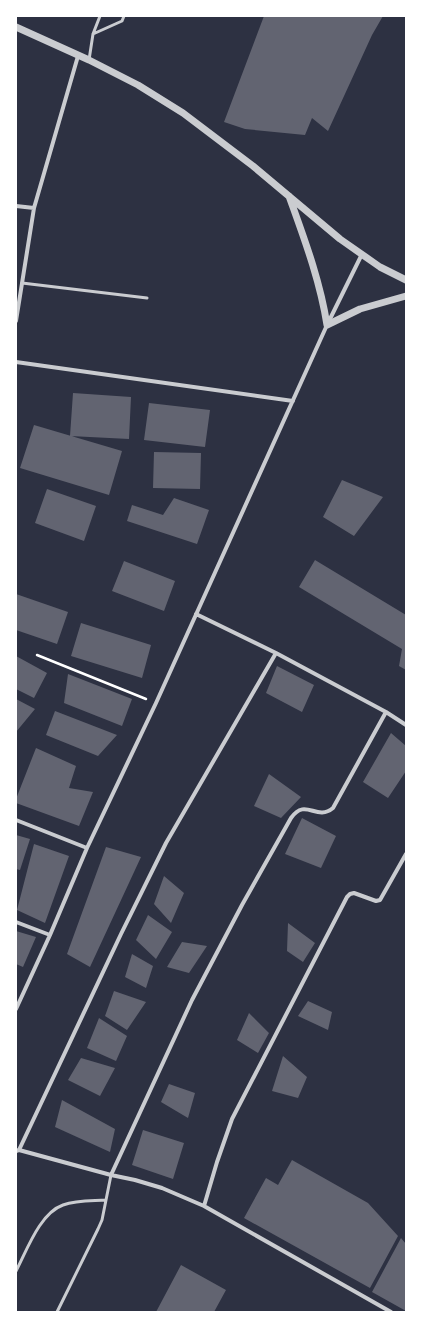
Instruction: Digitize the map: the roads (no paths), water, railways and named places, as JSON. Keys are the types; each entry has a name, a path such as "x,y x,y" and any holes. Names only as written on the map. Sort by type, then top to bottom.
{"street":[{"path":"16,27 89,60 138,85 183,113 362,254 380,267 406,280"},
{"path":"16,322 34,208 78,56"},
{"path":"289,195 318,282 324,303 327,325"},
{"path":"16,206 34,208"},
{"path":"16,1009 50,935 87,848 156,703 327,325 362,254"},
{"path":"327,325 360,309 406,296"},
{"path":"16,362 293,401"},
{"path":"196,614 276,653 386,712 406,725"},
{"path":"276,653 166,843 18,1151 136,1180 162,1188 204,1206 392,1312"},
{"path":"111,1175 192,1000 242,905 291,818 296,811 305,808 321,813 328,812 332,808 386,712"},
{"path":"16,820 87,848"},
{"path":"204,1206 232,1119 347,897 354,893 376,901 380,900 406,854"},
{"path":"16,922 50,935"}],"lane":[{"path":"93,34 122,21 124,16"},
{"path":"89,60 93,34 99,17"},
{"path":"22,284 147,298"},
{"path":"57,1312 102,1220 111,1175"},
{"path":"16,1271 42,1220 51,1211 63,1205 76,1202 106,1200"}]}
